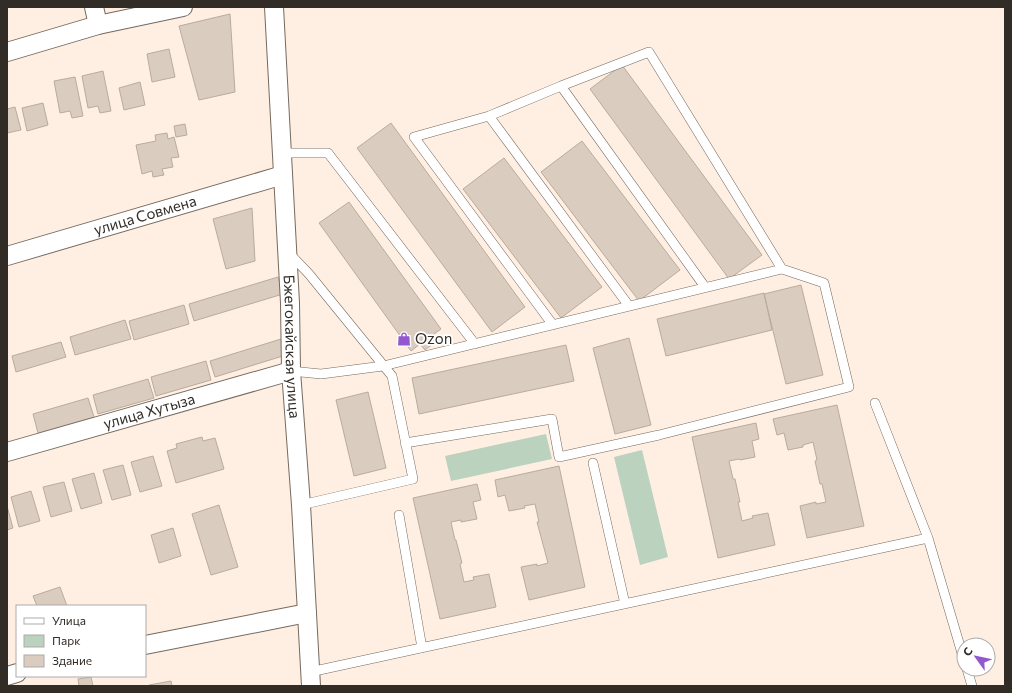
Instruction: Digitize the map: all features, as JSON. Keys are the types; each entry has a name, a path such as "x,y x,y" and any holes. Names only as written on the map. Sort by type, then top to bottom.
{"street":[{"path":"94,7 98,25"},
{"path":"7,52 98,25 183,7"},
{"name":"Бжегокайская улица","path":"274,7 290,303 291,370 301,505 311,679"},
{"name":"улица Совмена","path":"7,256 283,175"},
{"name":"улица Хутыза","path":"7,452 291,370"},
{"path":"146,644 307,613"}],"lane":[{"path":"553,324 414,137 489,116 561,86 650,52 782,269"},
{"path":"561,86 705,287"},
{"path":"489,116 629,306"},
{"path":"282,152 328,153 475,344"},
{"path":"287,251 309,274 392,376 413,479 301,505"},
{"path":"291,370 321,374 383,366 782,269 824,283 849,387 659,435 559,457 552,419 406,443"},
{"path":"875,403 928,538 957,637"},
{"path":"593,463 625,604"},
{"path":"399,515 422,648"},
{"path":"311,679 422,648 928,538"}],"green space":[{"path":"546,434 552,459 451,481 445,456"},
{"path":"642,450 668,557 640,565 614,457"}],"building":[{"path":"230,14 235,92 199,100 179,26"},
{"path":"169,49 175,77 152,82 147,54"},
{"path":"622,65 762,255 729,279 590,89"},
{"path":"103,71 111,111 100,113 98,106 88,108 82,76"},
{"path":"75,77 83,116 72,118 70,111 60,113 54,81"},
{"path":"140,82 145,105 124,110 119,88"},
{"path":"43,103 48,125 27,131 22,108"},
{"path":"15,107 21,130 7,133 7,109"},
{"path":"391,123 525,307 492,332 357,148"},
{"path":"185,124 187,135 176,137 174,126"},
{"path":"167,133 168,139 174,137 179,157 171,158 173,167 162,169 164,175 153,177 152,171 142,174 136,145 156,141 155,135"},
{"path":"582,141 680,270 639,301 541,172"},
{"path":"504,158 602,287 561,318 463,189"},
{"path":"349,202 441,329 434,334 438,340 425,350 420,344 411,351 319,223"},
{"path":"252,208 255,261 226,269 213,219"},
{"path":"278,277 283,294 194,321 189,304"},
{"path":"801,285 823,375 786,384 764,294"},
{"path":"764,293 772,330 666,356 657,319"},
{"path":"184,305 189,324 134,340 129,321"},
{"path":"125,320 131,339 75,355 70,337"},
{"path":"629,338 651,425 615,434 593,348"},
{"path":"281,339 286,355 215,377 210,361"},
{"path":"61,342 66,357 16,372 12,356"},
{"path":"566,345 574,381 419,414 412,378"},
{"path":"206,361 211,380 156,396 151,377"},
{"path":"148,379 154,398 98,414 93,395"},
{"path":"368,392 386,468 354,476 336,400"},
{"path":"88,398 94,417 38,433 33,414"},
{"path":"837,405 864,526 807,538 800,506 816,502 816,504 826,502 815,461 817,460 813,442 803,445 803,447 788,450 784,433 777,435 773,419"},
{"path":"756,423 759,439 752,441 755,457 729,461 740,502 738,502 742,521 753,518 752,516 768,513 775,545 718,558 692,437"},
{"path":"202,437 203,441 215,438 224,469 176,483 167,451 177,448 176,444"},
{"path":"153,456 162,486 140,492 131,462"},
{"path":"123,465 131,495 112,500 103,470"},
{"path":"559,466 585,587 529,600 521,567 537,564 537,566 548,563 537,522 539,522 535,504 524,506 525,508 509,511 505,495 498,497 495,480"},
{"path":"94,473 102,503 81,509 72,479"},
{"path":"64,482 72,511 51,517 43,487"},
{"path":"477,484 481,500 473,502 477,519 451,522 462,563 460,564 464,582 474,580 473,577 489,574 496,607 440,619 413,498"},
{"path":"31,491 40,521 19,527 11,497"},
{"path":"219,505 238,567 211,575 192,514"},
{"path":"7,506 13,528 7,530"},
{"path":"173,528 181,556 159,563 151,535"},
{"path":"60,587 67,605 37,605 33,596"},
{"path":"91,677 93,686 79,686 78,679"},
{"path":"171,681 172,686 149,686 149,685"}],"place":[{"name":"Ozon","path":"404,339"}]}
